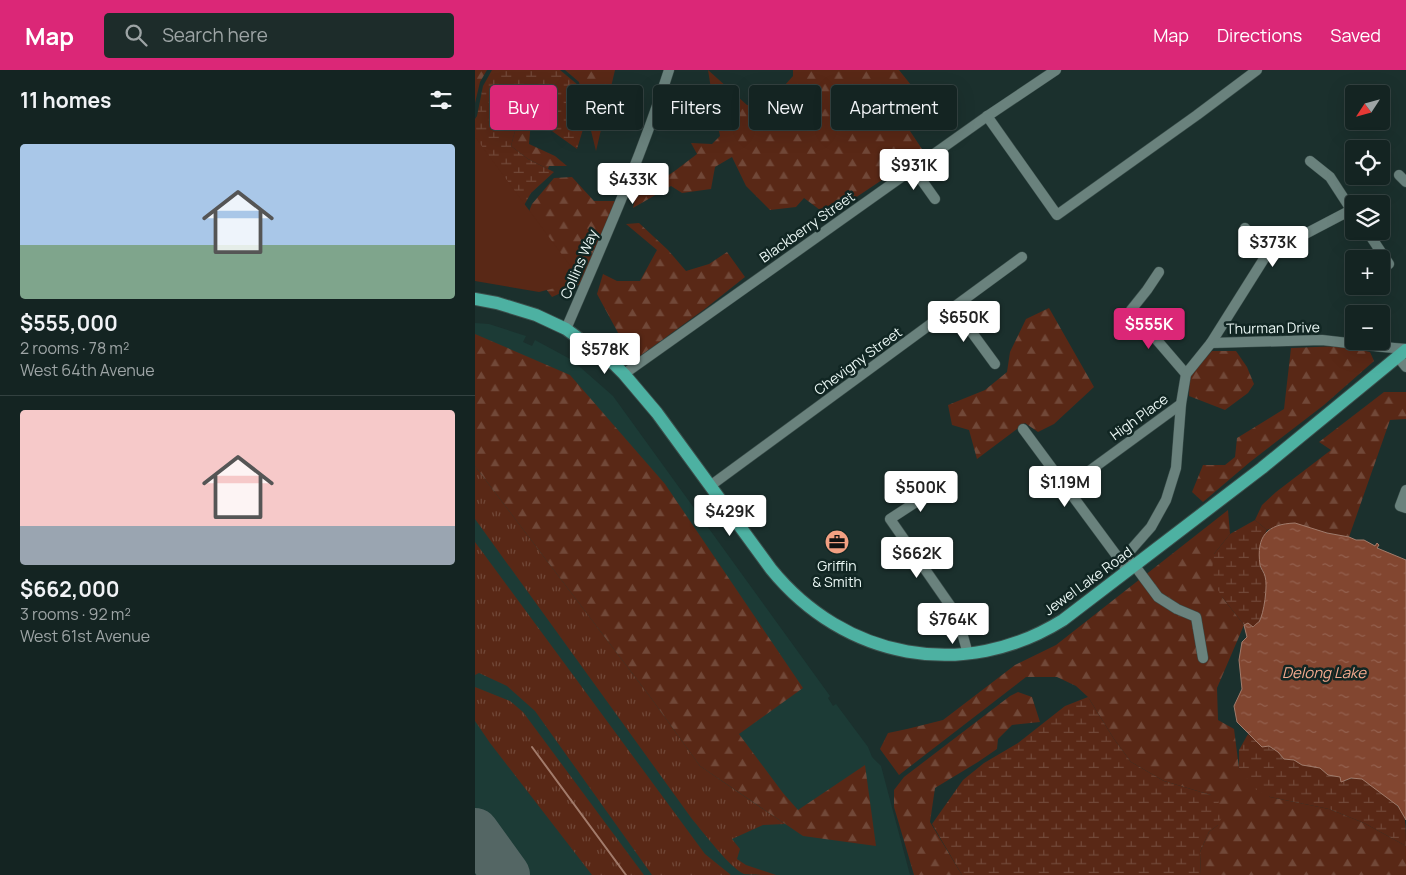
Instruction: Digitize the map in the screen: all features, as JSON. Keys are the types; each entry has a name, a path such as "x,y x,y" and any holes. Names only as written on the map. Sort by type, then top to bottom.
{"main road":[{"name":"Jewel Lake Road","path":"475,299 497,303 536,315 567,329 625,374 657,413 742,532 783,583 806,605 831,622 861,638 899,650 933,655 968,654 994,649 1016,643 1052,627 1074,613 1404,356"}],"street":[{"name":"Collins Way","path":"664,85 669,70"},
{"name":"Blackberry Street","path":"625,374 913,168 1055,70"},
{"path":"987,116 1057,215 1257,70"},
{"name":"Collins Way","path":"567,329 653,120"},
{"path":"1310,161 1330,177 1345,201"},
{"path":"913,168 935,199"},
{"path":"1211,343 1267,254 1345,215"},
{"path":"1245,228 1267,254"},
{"name":"Chevigny Street","path":"710,486 1022,257"},
{"path":"1159,272 1131,310 1186,374"},
{"path":"954,308 995,364"},
{"name":"Thurman Drive","path":"1131,568 1129,552 1151,527 1166,500 1176,468 1181,404 1186,374 1211,343 1322,340 1404,356"},
{"name":"High Place","path":"1065,488 1181,404"},
{"path":"1023,429 1065,488 1131,568 1158,597 1197,617 1203,658"},
{"path":"939,487 890,519 954,610 968,654"},
{"path":"1406,490 1400,506 1406,508"}],"shaded area":[{"path":"475,323 489,324 526,336 523,342 532,346 535,340 572,360 613,396 830,696 828,698 833,706 836,704 868,747 872,757 881,766 910,875 475,875"}],"green space":[{"path":"475,70 487,70 480,82 475,103"},
{"path":"492,70 560,70 578,85 567,85 567,130 583,130 577,149 550,130 557,130 557,85 490,85 490,130 515,130 511,146 528,159 554,172 531,193 518,216 475,241 475,119 483,86"},
{"path":"565,70 615,70 611,85 580,85 579,82"},
{"path":"708,70 725,85 710,85"},
{"path":"793,70 899,70 911,85 831,85 831,130 909,130 924,152 828,216 804,198 796,207 770,210 746,186 732,157 715,167 711,189 682,193 671,186 633,208 635,198 697,154 691,143 712,144 720,136 719,130 739,130 739,98 749,105 749,130 821,130 821,85 785,85 793,76"},
{"path":"515,130 530,130 529,144 555,156 567,166 549,166 548,169 528,159 511,146"},
{"path":"591,130 601,130 596,151"},
{"path":"475,137 580,279 563,286 539,292 475,281"},
{"path":"572,177 594,201 615,201 583,283 552,297 528,265 524,224 532,204 554,178"},
{"path":"639,223 668,250 686,271 709,264 727,252 745,277 636,359 623,342 597,294 603,274 617,281 640,281 657,250 626,224"},
{"path":"1049,308 1094,387 1054,424 1038,432 1025,423 977,459 969,430 952,425 948,405 985,390 1007,372 1010,352 1026,319"},
{"path":"475,334 570,375 665,484 803,688 739,734 798,810 865,765 876,846 803,836 700,766 651,698 475,466"},
{"path":"1340,346 1345,347 1345,350 1370,352 1374,361 1324,405 1250,462 1203,502 1192,492 1203,465 1225,465 1235,457 1237,438 1284,409 1291,348"},
{"path":"1212,351 1236,351 1247,367 1254,384 1248,393 1225,410 1189,396 1190,376"},
{"path":"1384,392 1406,392 1406,419 1390,420 1349,537 1282,524 1267,530 1255,520 1262,505 1276,492 1331,450 1319,442"},
{"path":"475,466 651,698 700,766 785,824 763,825 732,839 740,849 737,859 746,865 776,875 744,874 738,870 724,857 692,819 475,519"},
{"path":"1228,510 1230,534 1214,554 1222,597 1244,625 1217,688 1218,720 1234,729 1239,768 1270,797 1329,809 1364,823 1406,846 1406,875 1201,875 1200,852 1209,832 1218,825 1211,795 1164,781 1131,762 1088,697 1076,686 1057,677 1026,677 899,775 880,749 888,733 943,720 1015,665 1056,645"},
{"path":"1255,520 1267,530 1260,544 1260,567 1266,577 1266,593 1263,613 1259,622 1253,627 1248,623 1244,625 1222,597 1211,578 1214,554 1230,534"},
{"path":"475,542 705,854 731,875 652,875 535,711 507,686 479,673 475,675"},
{"path":"475,687 510,701 523,712 644,875 592,875 475,721"},
{"path":"1018,692 1032,697 1040,722 1012,725 998,739 997,749 935,788 930,822 962,875 914,875 894,807 894,790 904,777 1010,696"},
{"path":"1088,697 1131,762 1164,781 1211,795 1218,800 1222,817 1218,825 1209,832 1200,852 1201,875 962,875 932,824 963,780 984,763 1018,743 1065,706"},
{"path":"1248,734 1262,746 1269,746 1278,752 1284,759 1320,768 1328,775 1340,777 1345,781 1361,778 1373,785 1392,801 1404,815 1406,846 1364,823 1329,809 1270,797 1255,789 1239,768 1239,750"}],"water":[{"name":"Delong Lake","path":"1295,523 1327,533 1364,540 1375,546 1377,543 1379,545 1377,548 1406,560 1406,820 1398,806 1362,779 1351,778 1341,782 1340,777 1328,775 1320,768 1284,759 1269,746 1262,747 1237,722 1234,706 1242,689 1239,660 1242,642 1247,637 1244,625 1248,623 1253,627 1259,622 1265,599 1266,580 1260,565 1259,555 1262,539 1265,534 1277,526"}],"waterway":[{"path":"532,747 626,875"}],"taxiway":[{"path":"475,861 503,875"}],"runway":[{"path":"475,832 506,875"}],"place":[{"name":"Griffin & Smith","path":"837,542"}]}
